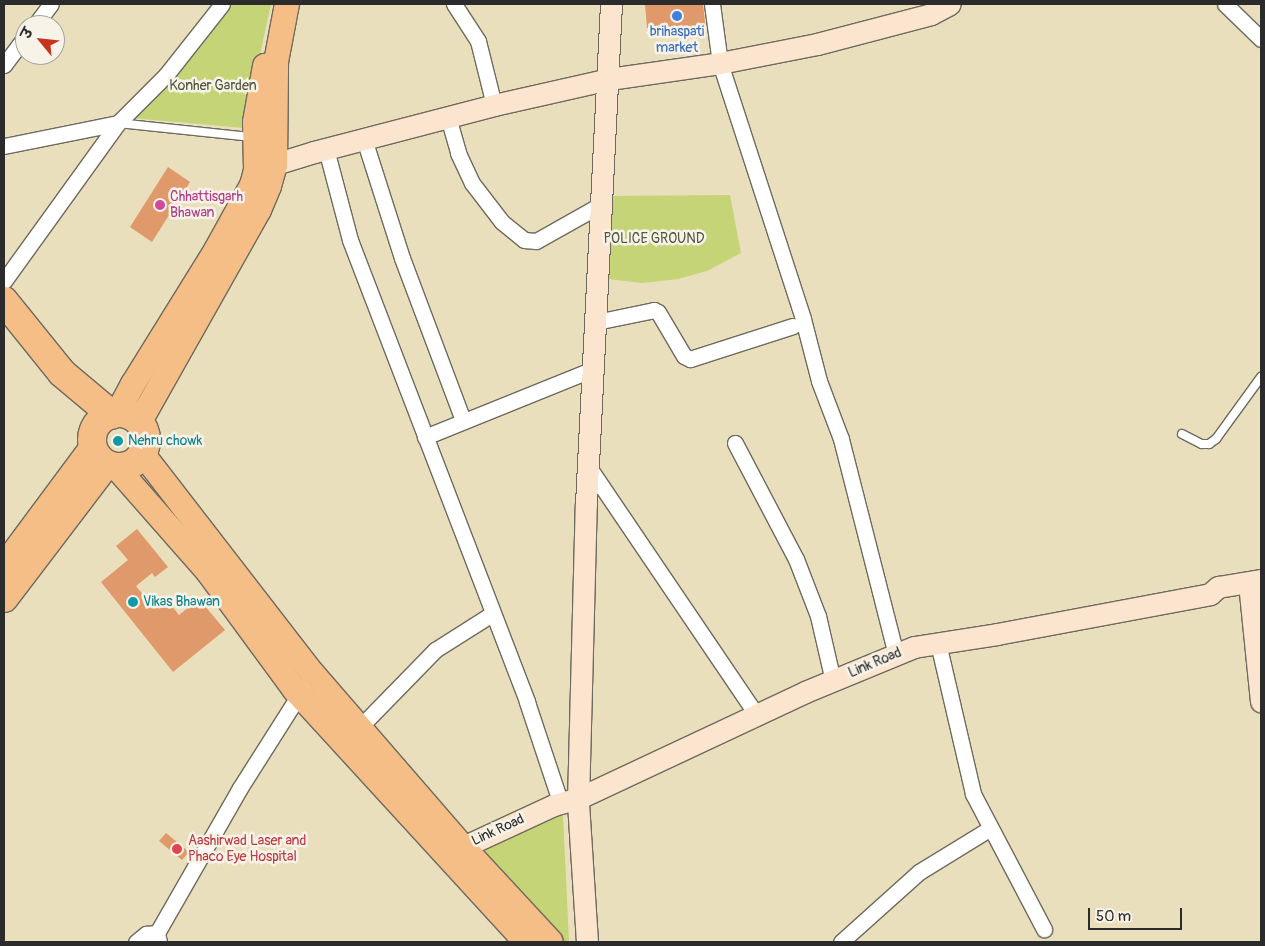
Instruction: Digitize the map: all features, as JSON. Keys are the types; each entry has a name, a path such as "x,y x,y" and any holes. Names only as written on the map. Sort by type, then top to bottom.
{"highway":[{"path":"4,300 62,374 102,455 126,466 135,461 142,453 145,438 123,417 62,374"},
{"path":"4,598 102,455 95,428 101,420 123,417"},
{"path":"4,570 102,455"}],"main road":[{"path":"265,167 255,138 255,122 279,4"},
{"path":"123,417 133,384 234,219 252,185 265,167 276,62 287,4"},
{"path":"142,453 313,674 359,728 526,942"},
{"path":"102,455 209,573 299,694 459,856 551,942"}],"street":[{"path":"42,15 51,4"},
{"path":"4,281 118,123 166,75 222,4"},
{"path":"454,4 478,42 494,105"},
{"path":"587,942 570,801 609,78 611,4"},
{"path":"712,4 720,63 803,319 819,380 841,439 896,654"},
{"path":"265,167 326,148 494,105 609,78 720,63 826,41 931,14 950,4"},
{"path":"1225,4 1261,38"},
{"path":"4,65 15,50"},
{"path":"448,117 458,153 472,183 502,222 524,240 536,241 602,204"},
{"path":"4,146 118,123"},
{"path":"364,139 402,258 463,420"},
{"path":"326,148 350,240 492,614 527,702 570,801"},
{"path":"596,322 654,310 658,312 684,356 690,360 793,326"},
{"path":"425,438 463,420 594,369"},
{"path":"735,443 796,559 818,616 833,681"},
{"path":"588,466 756,714"},
{"name":"Link Road","path":"459,856 554,805 570,801 756,714 914,647 1210,594 1218,587 1258,588"},
{"path":"1258,588 1261,701"},
{"path":"359,728 435,650 492,614"},
{"path":"938,643 972,794 1044,929"},
{"path":"136,942 146,934 158,937 240,788 313,674"},
{"path":"841,942 919,872 989,829"}],"lane":[{"path":"118,123 255,138"},
{"path":"1182,434 1202,444 1209,444 1216,439 1261,378"}],"green space":[{"name":"Konher Garden","path":"230,4 271,4 244,128 131,118 194,48"},
{"name":"POLICE GROUND","path":"730,195 741,253 707,271 678,279 642,283 608,279 609,196"},
{"path":"563,815 569,942 562,942 474,844"}],"building":[{"name":"brihaspati market","path":"645,4 703,4 706,31 647,28"},
{"name":"Chhattisgarh Bhawan","path":"168,167 190,182 152,242 130,227"},
{"name":"Vikas Bhawan","path":"137,529 168,567 155,577 152,573 136,586 151,605 163,595 179,615 199,599 225,630 173,672 101,582 128,560 116,546"},
{"path":"166,833 189,852 182,860 159,841"}],"place":[{"name":"brihaspati market","path":"677,16"},
{"name":"Chhattisgarh Bhawan","path":"160,205"},
{"name":"Nehru chowk","path":"118,441"},
{"name":"Vikas Bhawan","path":"133,602"},
{"name":"Aashirwad Laser and Phaco Eye Hospital","path":"177,849"}]}
